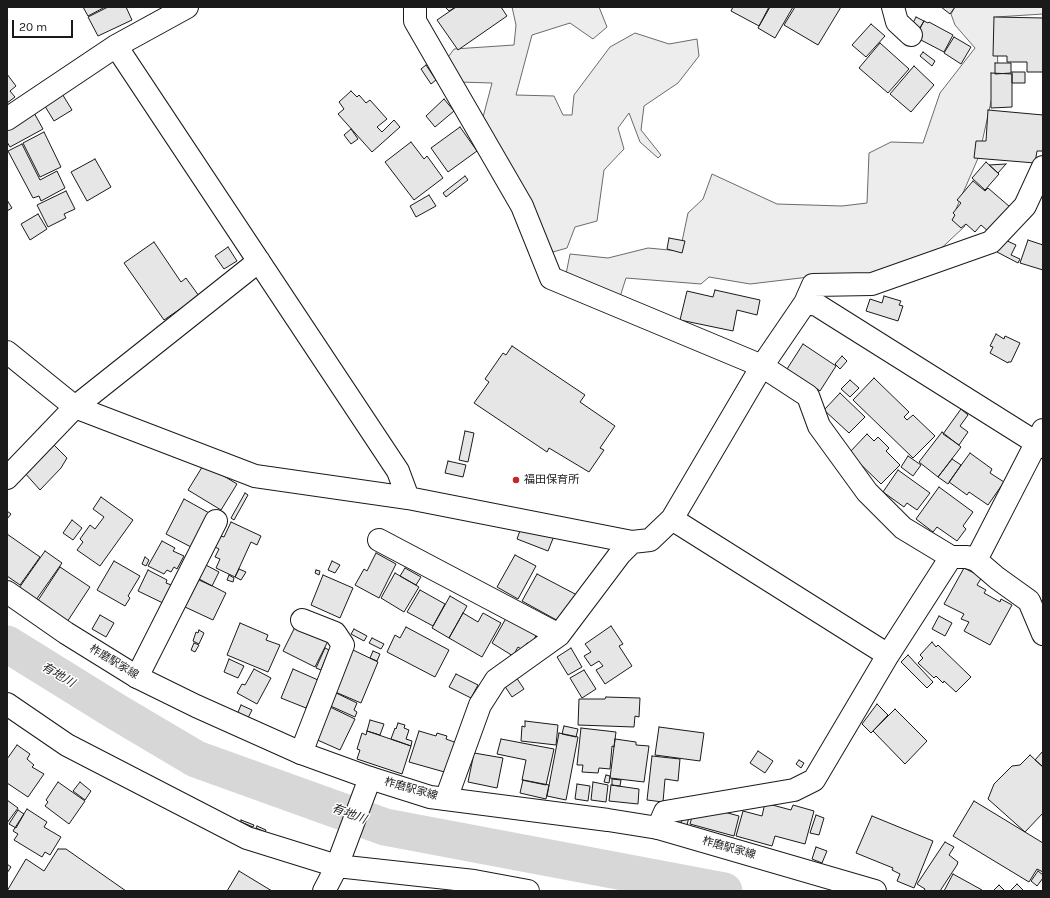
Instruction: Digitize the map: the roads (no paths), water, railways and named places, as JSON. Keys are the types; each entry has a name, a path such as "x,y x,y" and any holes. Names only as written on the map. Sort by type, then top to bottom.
{"street":[{"path":"7,118 116,46 187,7"},
{"path":"415,7 415,21 522,206 551,278 762,366 808,396 819,426 867,492 903,528 951,557 967,557 976,560 997,578 1029,601 1043,634"},
{"path":"893,7 897,22 911,35"},
{"path":"116,46 398,471 408,498"},
{"path":"7,352 75,407 255,476 408,498 632,542 650,540 672,519 762,366 805,303 813,285 872,284 991,242 1025,206 1043,168"},
{"path":"7,478 75,407 259,260"},
{"path":"805,303 817,305 1041,440 976,560"},
{"path":"672,519 888,655"},
{"path":"137,677 216,521"},
{"path":"379,540 559,634"},
{"path":"446,799 480,705 496,680 559,634 620,554 632,542"},
{"path":"658,828 665,812 794,790 814,780 888,655 951,557"},
{"name":"柞磨駅家線","path":"7,592 66,633 137,677 196,706 301,753 370,778 430,797 658,828 875,891"},
{"path":"301,753 343,645 335,633 302,620"},
{"path":"7,704 67,745 247,838 337,866 474,881 528,891"},
{"path":"324,891 337,866 370,778"}],"waterway":[{"name":"有地川","path":"7,644 196,759 385,827 724,891"}],"place":[{"name":"福田保育所","path":"516,480"}]}
